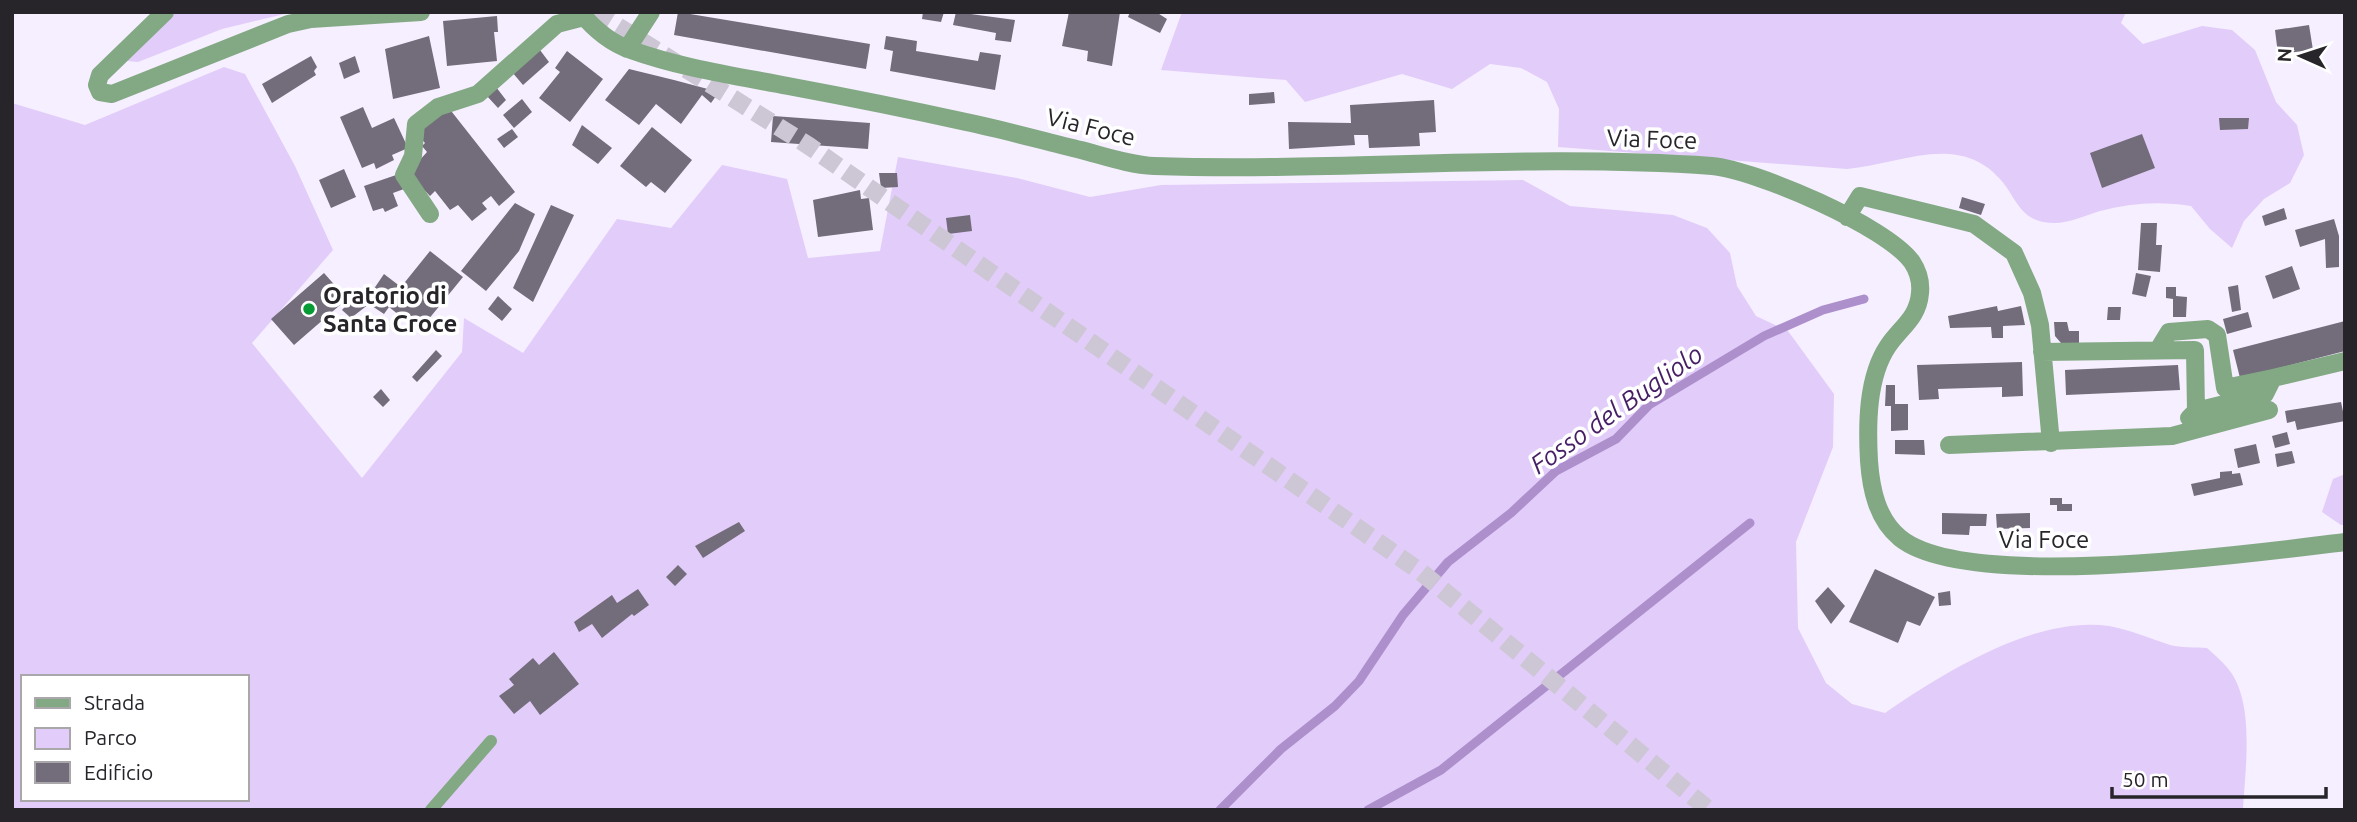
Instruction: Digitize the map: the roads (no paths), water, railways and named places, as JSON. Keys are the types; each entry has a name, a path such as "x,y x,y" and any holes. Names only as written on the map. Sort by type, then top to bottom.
{"street":[{"path":"165,12 100,75 97,85 100,92 112,94 288,24 311,19 421,12"},
{"path":"627,49 651,12"},
{"path":"430,214 404,175 413,156 416,124 439,107 478,94 558,24 582,15"},
{"name":"Via Foce","path":"582,15 595,30 627,49 717,72 983,125 1146,166 1586,161 1720,167 1779,184 1847,217 1888,241 1911,261 1919,278 1920,297 1912,320 1887,347 1873,380 1870,418 1872,488 1881,516 1902,540 1928,551 1982,563 2041,567 2219,556 2345,542"},
{"path":"1847,217 1860,197 1974,224 1993,234 2014,253 2032,293 2042,352 2051,443"},
{"path":"2158,350 2169,332 2208,329 2217,335 2225,388 2345,361"},
{"path":"2042,352 2195,349 2196,411"},
{"path":"2172,436 2196,411 2265,394 2273,377"},
{"path":"1949,445 2051,443 2172,436 2269,410"}],"lane":[{"path":"431,810 491,741"}],"waterway":[{"name":"Fosso del Bugliolo","path":"1220,810 1281,749 1335,706 1359,681 1403,615 1448,562 1511,513 1556,471 1616,439 1649,405 1764,336 1823,310 1864,299"},
{"name":"Fosso del Bugliolo","path":"1368,810 1441,770 1750,523"}],"tunnel":[{"path":"595,12 809,146 1421,572 1709,810"}],"place":[{"name":"Oratorio di Santa Croce","path":"309,309"}]}
